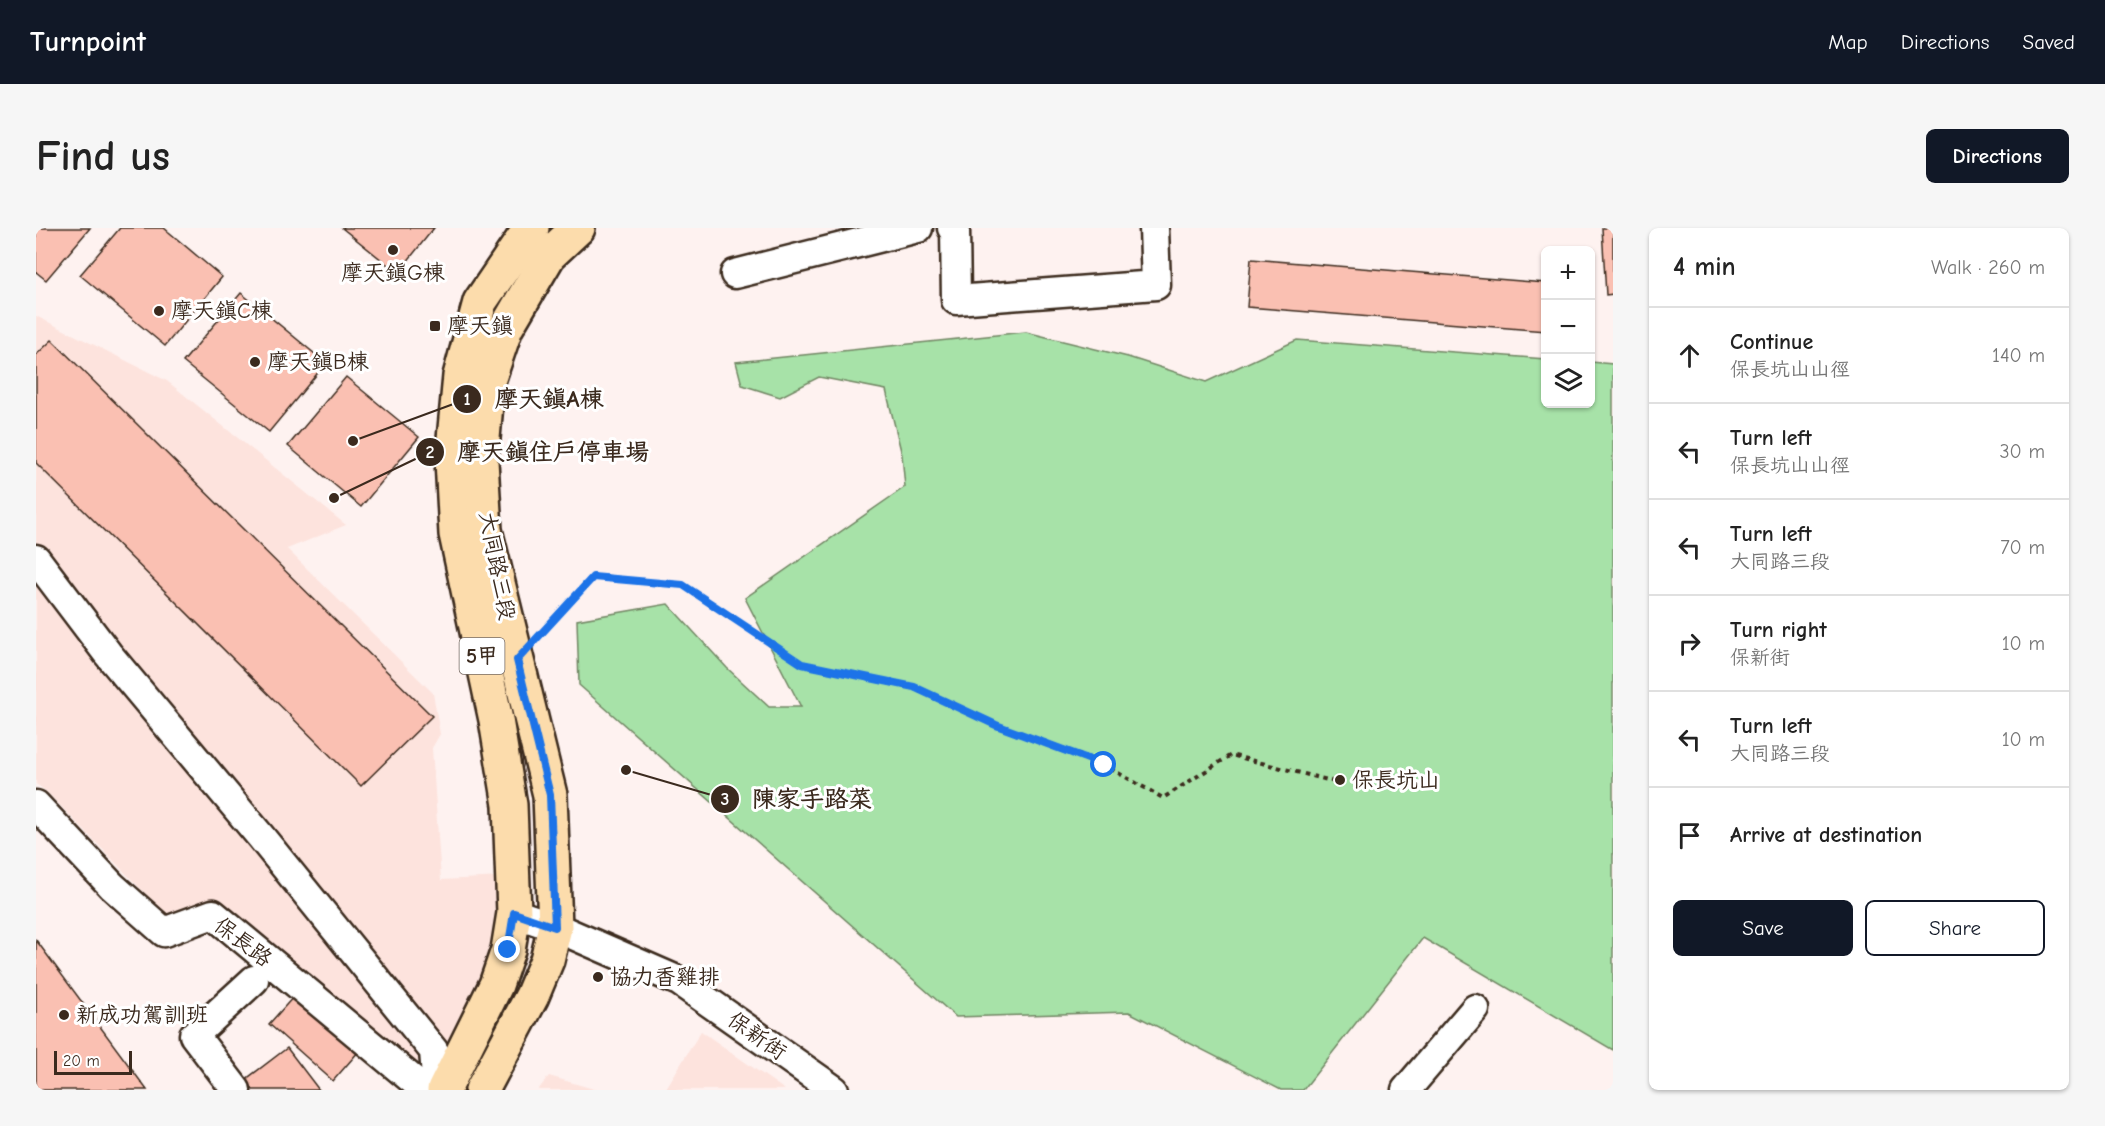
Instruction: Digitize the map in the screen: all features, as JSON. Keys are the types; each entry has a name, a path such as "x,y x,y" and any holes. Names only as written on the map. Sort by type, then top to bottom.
{"main road":[{"name":"大同路三段","path":"444,1090 496,985 508,950 514,913 510,805 496,720 456,534 452,460 460,376 480,303 532,228"},
{"name":"大同路三段","path":"482,1090 532,996 547,960 555,927 550,795 485,530 481,461 488,381 506,328 549,255 578,228"}],"street":[{"path":"735,274 918,228"},
{"path":"952,228 955,228 956,300 1156,285 1154,228"},
{"path":"36,559 108,654 261,837 434,1051 437,1090"},
{"name":"保長路","path":"36,806 112,886 164,932 213,914 425,1090"},
{"name":"保新街","path":"514,913 555,927 679,981 834,1090"},
{"path":"236,1090 194,1035 254,980"},
{"path":"1406,1090 1475,1009"}],"path":[{"path":"517,660 593,577 683,585 802,664 914,687 996,725 1104,765 1163,798 1231,755 1343,784"}],"shaded area":[{"path":"36,316 167,381 346,525 287,549 433,693 440,734 432,748 441,880 502,877 503,909 481,988 438,1063 406,1061 210,898 168,917 47,792 36,784"},
{"path":"701,1031 785,1090 665,1090"},
{"path":"549,1076 597,1090 538,1090"}],"green space":[{"path":"1026,332 1128,357 1206,382 1297,340 1541,359 1541,408 1595,408 1595,362 1613,364 1613,1050 1423,938 1303,1090 1281,1090 1129,1012 956,1017 579,685 577,620 668,604 727,668 769,707 801,707 745,598 905,487 902,455 886,390 819,377 780,397 742,385 736,362"}],"building":[{"path":"36,228 90,228 46,280 36,272"},
{"name":"摩天鎮C棟","path":"120,228 164,228 222,277 165,346 80,275"},
{"name":"摩天鎮G棟","path":"342,228 434,228 398,273"},
{"path":"1602,228 1613,228 1613,294 1606,295"},
{"path":"1251,259 1541,283 1541,331 1247,307"},
{"name":"摩天鎮B棟","path":"241,293 326,363 269,432 183,362"},
{"path":"52,340 432,716 361,786 36,463 36,355"},
{"path":"346,377 419,437 361,507 288,446"},
{"name":"新成功駕訓班","path":"36,940 147,1090 36,1090"},
{"name":"新成功駕訓班","path":"295,995 359,1051 333,1081 269,1024"},
{"path":"287,1048 319,1090 253,1090 245,1080"}],"place":[{"name":"摩天鎮G棟","path":"393,250"},
{"name":"摩天鎮C棟","path":"159,311"},
{"name":"摩天鎮","path":"435,326"},
{"name":"摩天鎮B棟","path":"255,362"},
{"name":"摩天鎮A棟","path":"353,441"},
{"name":"摩天鎮住戶停車場","path":"334,498"},
{"name":"陳家手路菜","path":"626,770"},
{"name":"保長坑山","path":"1340,780"},
{"name":"協力香雞排","path":"598,977"},
{"name":"新成功駕訓班","path":"64,1015"}],"route":[{"path":"508,950 514,913 555,927 550,795 517,660 593,577 683,585 802,664 914,687 996,725 1104,765"}]}
